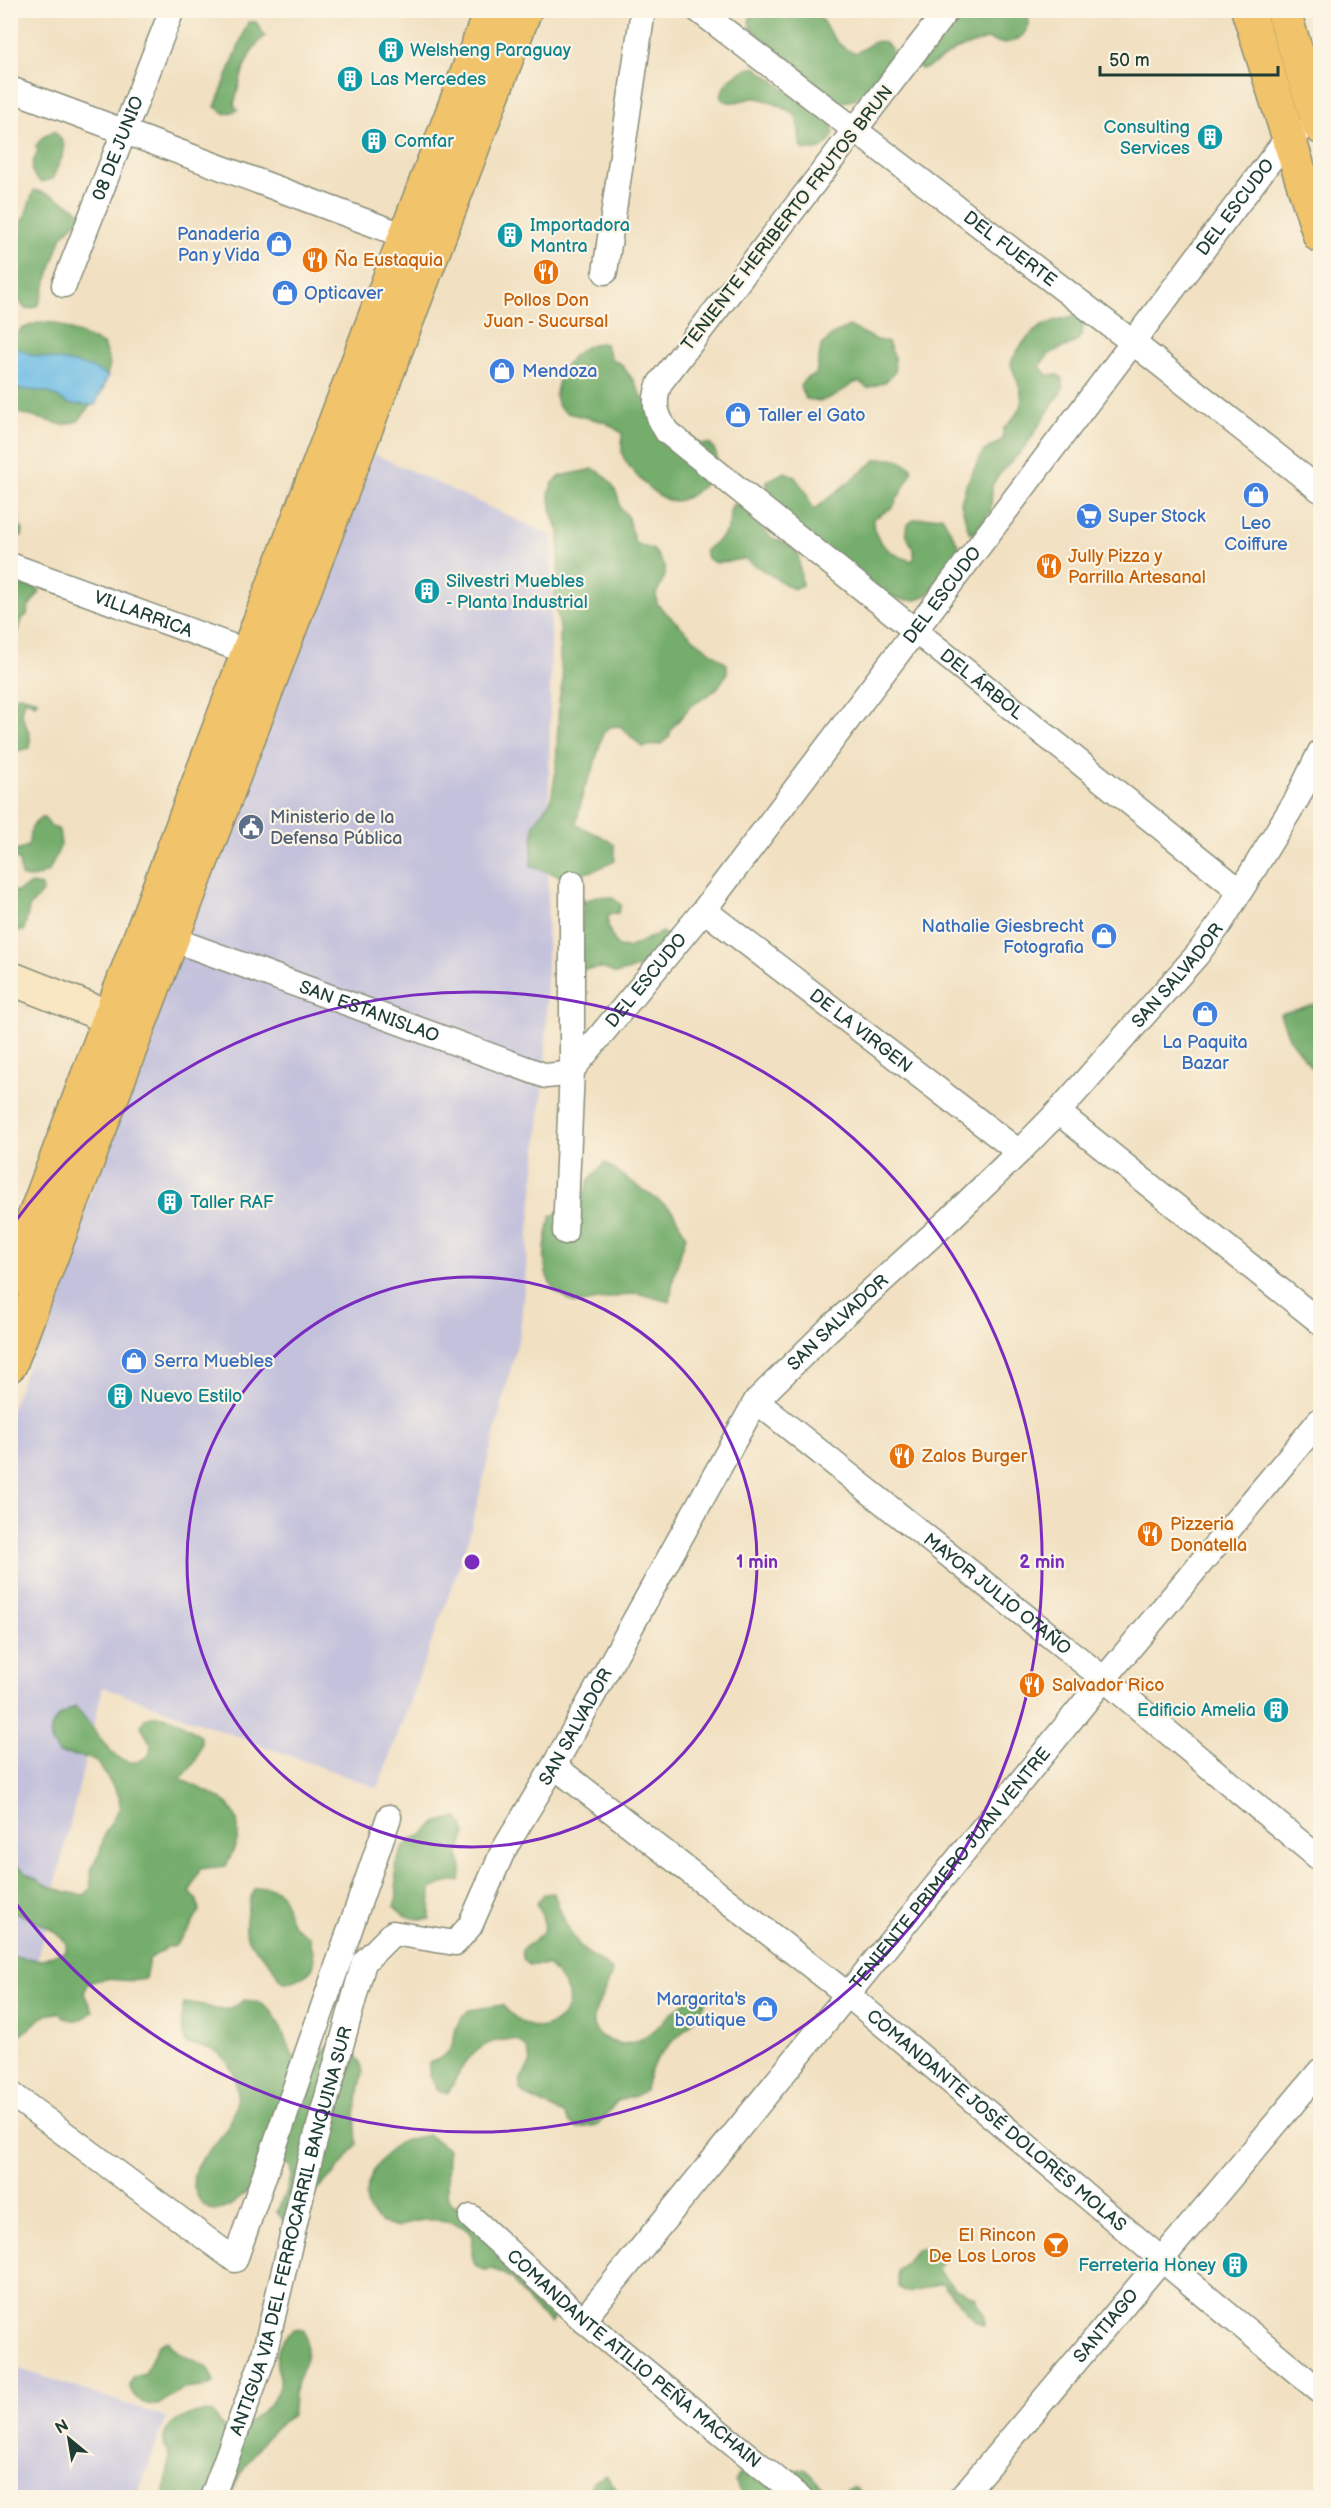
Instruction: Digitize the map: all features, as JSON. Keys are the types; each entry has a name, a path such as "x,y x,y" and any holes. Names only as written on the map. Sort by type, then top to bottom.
{"main road":[{"path":"421,242 491,10"},
{"path":"10,1365 124,1023 421,242 525,10"},
{"path":"1248,10 1320,236"},
{"path":"1283,10 1319,124"},
{"path":"10,1281 124,1023 172,939 263,658"},
{"path":"10,978 124,1023"}],"street":[{"name":"08 DE JUNIO","path":"64,285 172,10"},
{"path":"606,272 643,10"},
{"name":"DEL FUERTE","path":"698,10 1131,341 1320,490"},
{"name":"TENIENTE HERIBERTO FRUTOS BRUN","path":"667,432 658,419 655,406 654,396 660,383 947,10"},
{"path":"10,88 421,242"},
{"name":"DEL ESCUDO","path":"569,1072 704,910 1131,341 1288,136 1319,124"},
{"name":"DEL ÁRBOL","path":"667,432 1239,890"},
{"name":"VILLARRICA","path":"10,566 263,658"},
{"name":"SAN SALVADOR","path":"364,1962 393,1933 455,1943 463,1937 503,1851 554,1766 756,1401 828,1330 951,1218 1019,1152 1058,1112 1197,955 1220,924 1297,799 1320,752"},
{"path":"565,1232 572,883"},
{"name":"DE LA VIRGEN","path":"704,910 1019,1152"},
{"name":"SAN ESTANISLAO","path":"172,939 546,1076 569,1072"},
{"path":"1058,1112 1320,1322"},
{"name":"MAYOR JULIO OTAÑO","path":"756,1401 1104,1679 1320,1859"},
{"name":"TENIENTE PRIMERO JUAN VENTRE","path":"583,2320 1104,1679 1320,1420"},
{"name":"COMANDANTE JOSÉ DOLORES MOLAS","path":"554,1766 847,1994 1320,2391"},
{"path":"10,2093 235,2260 389,1817"},
{"name":"ANTIGUA VIA DEL FERROCARRIL BANQUINA SUR","path":"212,2498 263,2359 310,2159 364,1962"},
{"name":"SANTIAGO","path":"961,2498 1320,2071"},
{"name":"COMANDANTE ATILIO PEÑA MACHAIN","path":"471,2217 583,2320 800,2498"}],"shaded area":[{"path":"372,453 552,536 546,1051 520,1332 466,1548 378,1788 103,1687 35,1969 11,1996 10,1412 188,930"},
{"path":"11,2366 166,2417 137,2497 11,2497"}],"green space":[{"path":"755,11 816,11 843,47 857,53 878,41 891,48 892,59 888,68 865,92 853,100 842,102 832,99 754,31 750,19"},
{"path":"955,11 1028,11 1029,20 1027,28 1018,39 1004,43 987,39 955,50 927,68 921,69 917,65"},
{"path":"248,22 256,22 265,36 253,50 244,68 234,105 238,110 226,114 215,107"},
{"path":"755,67 831,124 834,133 826,146 818,150 803,149 800,144 798,119 790,112 766,100 752,98 729,102 721,98 724,86 732,77"},
{"path":"54,131 63,144 63,154 53,179 41,182 32,171 38,149 35,147 43,137"},
{"path":"34,190 59,199 81,213 77,221 62,236 39,304 25,309 11,290 11,255"},
{"path":"1080,316 1084,319 1082,334 1076,342 1051,353 1040,367 1047,375 1061,377 1064,387 1025,447 997,477 992,486 991,511 974,534 969,532 961,503 966,485 983,452 1003,439 1003,429 1021,406 1021,392 1011,365 1012,360 1032,333 1048,323"},
{"path":"41,322 55,323 103,344 110,364 103,390 78,421 63,425 11,411 10,344 21,329"},
{"path":"849,326 877,340 888,342 894,357 895,372 885,382 868,388 859,382 821,401 806,399 800,386 806,378 816,375 821,346 832,335"},
{"path":"599,343 605,344 612,359 621,364 634,381 643,399 667,409 673,414 674,424 700,444 710,444 714,450 717,458 712,475 693,494 678,501 671,501 658,495 626,462 622,454 622,433 605,422 567,413 559,407 555,396 561,372 572,357 585,347"},
{"path":"877,459 898,459 911,467 912,472 893,507 873,519 876,535 885,547 898,556 913,561 914,552 907,535 907,525 915,519 942,516 959,546 956,566 932,587 930,593 917,600 902,600 883,593 764,501 767,481 785,472 794,476 815,509"},
{"path":"593,469 608,479 615,490 620,508 627,515 635,543 654,550 665,567 665,576 656,594 657,604 694,639 727,664 727,674 716,690 691,706 672,728 669,737 661,744 642,747 620,726 610,727 603,733 593,770 584,788 576,824 614,845 615,861 593,871 563,877 531,866 534,824 551,800 556,771 559,700 563,680 560,628 554,598 558,578 559,532 552,512 549,492 553,483 561,476"},
{"path":"733,504 743,507 772,538 790,546 798,554 802,585 793,589 745,559 715,563 707,558 705,550 720,539 728,528"},
{"path":"11,509 19,512 22,536 11,536"},
{"path":"10,583 38,588 40,592 29,606 27,615 23,618 11,646"},
{"path":"16,696 38,700 35,704 26,700 23,704 22,712 30,735 30,748 17,751 11,748 11,713"},
{"path":"43,817 59,830 61,845 49,871 35,877 21,876 19,860 11,857 11,851 20,850 29,845 31,829"},
{"path":"31,884 41,886 42,892 29,908 24,931 12,931 11,890 17,892"},
{"path":"596,896 613,898 621,905 618,913 608,914 610,932 618,947 628,948 662,932 669,939 647,965 616,974 602,968 580,970 583,902"},
{"path":"1320,1003 1320,1078 1290,1040 1280,1014"},
{"path":"605,1163 672,1210 686,1236 674,1275 670,1302 637,1293 576,1304 556,1292 548,1279 545,1252 551,1216 581,1202 589,1180"},
{"path":"75,1707 108,1748 117,1757 127,1762 138,1761 150,1754 151,1744 141,1727 145,1718 160,1715 167,1717 182,1723 201,1737 196,1760 180,1779 220,1798 228,1805 238,1823 238,1836 226,1866 200,1869 190,1892 197,1900 199,1911 189,1929 175,1946 166,1948 149,1959 145,1979 131,1981 103,1979 88,1984 84,1993 93,2011 85,2018 72,2020 59,2013 51,2014 44,2016 24,2032 11,2037 11,1956 42,1960 66,1952 66,1947 65,1942 56,1933 11,1911 11,1865 16,1865 56,1889 84,1895 91,1889 90,1870 100,1852 105,1833 120,1807 119,1796 98,1763 89,1758 59,1753 54,1745 51,1738 52,1726 61,1715"},
{"path":"458,1817 465,1836 458,1856 462,1866 460,1881 450,1881 431,1889 430,1919 406,1916 394,1906 397,1896 395,1865 403,1848 411,1839 421,1836 436,1823"},
{"path":"264,1887 275,1889 281,1894 292,1922 309,1936 312,1946 313,1967 305,1975 287,1983 279,1979 273,1967 253,1946 247,1936 247,1915 252,1894 254,1889"},
{"path":"554,1893 570,1932 580,1946 612,1971 594,2019 599,2035 618,2044 631,2043 654,2030 686,2001 698,1995 706,2001 701,2011 658,2058 652,2067 645,2090 636,2096 617,2101 598,2125 578,2128 569,2123 564,2114 527,2096 520,2090 521,2079 531,2062 523,2044 516,2040 496,2041 477,2051 459,2072 447,2093 437,2090 429,2073 429,2063 448,2052 461,2018 469,2010 502,2005 522,2023 537,2028 553,2024 566,2010 568,1997 559,1977 548,1965 529,1965 523,1959 522,1950 545,1928 537,1903 544,1894"},
{"path":"244,2000 256,2002 272,2012 294,2058 313,2061 327,2047 337,2043 347,2046 360,2061 363,2072 355,2112 357,2144 335,2173 316,2190 308,2209 292,2222 283,2220 277,2212 292,2176 290,2166 282,2162 240,2198 222,2209 213,2210 205,2206 194,2186 195,2171 223,2134 234,2114 237,2092 232,2070 217,2052 186,2043 181,2024 184,2004 200,2004 219,2010 234,2006"},
{"path":"429,2135 448,2149 447,2195 451,2204 470,2211 563,2307 550,2323 529,2303 511,2278 493,2269 484,2270 475,2265 472,2255 473,2236 466,2229 437,2220 416,2221 398,2228 382,2222 371,2213 367,2203 367,2190 377,2165 400,2142"},
{"path":"921,2248 947,2258 938,2265 937,2270 955,2289 975,2297 984,2314 985,2325 975,2320 942,2284 914,2292 903,2290 898,2286 898,2271 916,2249"},
{"path":"294,2329 304,2330 307,2350 296,2385 292,2415 272,2431 255,2451 230,2497 164,2498 169,2459 164,2440 165,2433 176,2422 199,2413 213,2413 224,2429 236,2432 254,2418 276,2396 280,2380 277,2366 278,2350 283,2340"},
{"path":"167,2341 178,2352 204,2366 214,2383 204,2387 182,2389 158,2405 143,2403 136,2398 129,2385 134,2377 145,2374 157,2346"},
{"path":"804,2468 824,2488 838,2495 852,2487 857,2488 865,2497 742,2497 735,2480 738,2475 748,2471 786,2473"},
{"path":"606,2475 622,2497 589,2497 593,2482"}],"water":[{"path":"11,347 33,355 81,365 108,376 95,405 69,404 48,392 11,388"}],"place":[{"name":"Welsheng Paraguay","path":"391,50"},
{"name":"Las Mercedes","path":"350,79"},
{"name":"Consulting Services","path":"1210,137"},
{"name":"Comfar","path":"374,141"},
{"name":"Importadora Mantra","path":"510,235"},
{"name":"Panaderia Pan y Vida","path":"279,244"},
{"name":"Ña Eustaquia","path":"315,260"},
{"name":"Pollos Don Juan - Sucursal","path":"546,272"},
{"name":"Opticaver","path":"285,293"},
{"name":"Mendoza","path":"502,371"},
{"name":"Taller el Gato","path":"738,415"},
{"name":"Leo Coiffure","path":"1256,495"},
{"name":"Super Stock","path":"1089,516"},
{"name":"Jully Pizza y Parrilla Artesanal","path":"1049,566"},
{"name":"Silvestri Muebles - Planta Industrial","path":"427,591"},
{"name":"Ministerio de la Defensa Pública","path":"251,827"},
{"name":"Nathalie Giesbrecht Fotografia","path":"1104,936"},
{"name":"La Paquita Bazar","path":"1205,1014"},
{"name":"Taller RAF","path":"170,1202"},
{"name":"Serra Muebles","path":"134,1361"},
{"name":"Nuevo Estilo","path":"120,1396"},
{"name":"Zalos Burger","path":"902,1456"},
{"name":"Pizzeria Donatella","path":"1150,1534"},
{"name":"Salvador Rico","path":"1032,1685"},
{"name":"Edificio Amelia","path":"1276,1710"},
{"name":"Margarita's boutique","path":"765,2009"},
{"name":"El Rincon De Los Loros","path":"1056,2245"},
{"name":"Ferreteria Honey","path":"1235,2265"}]}
